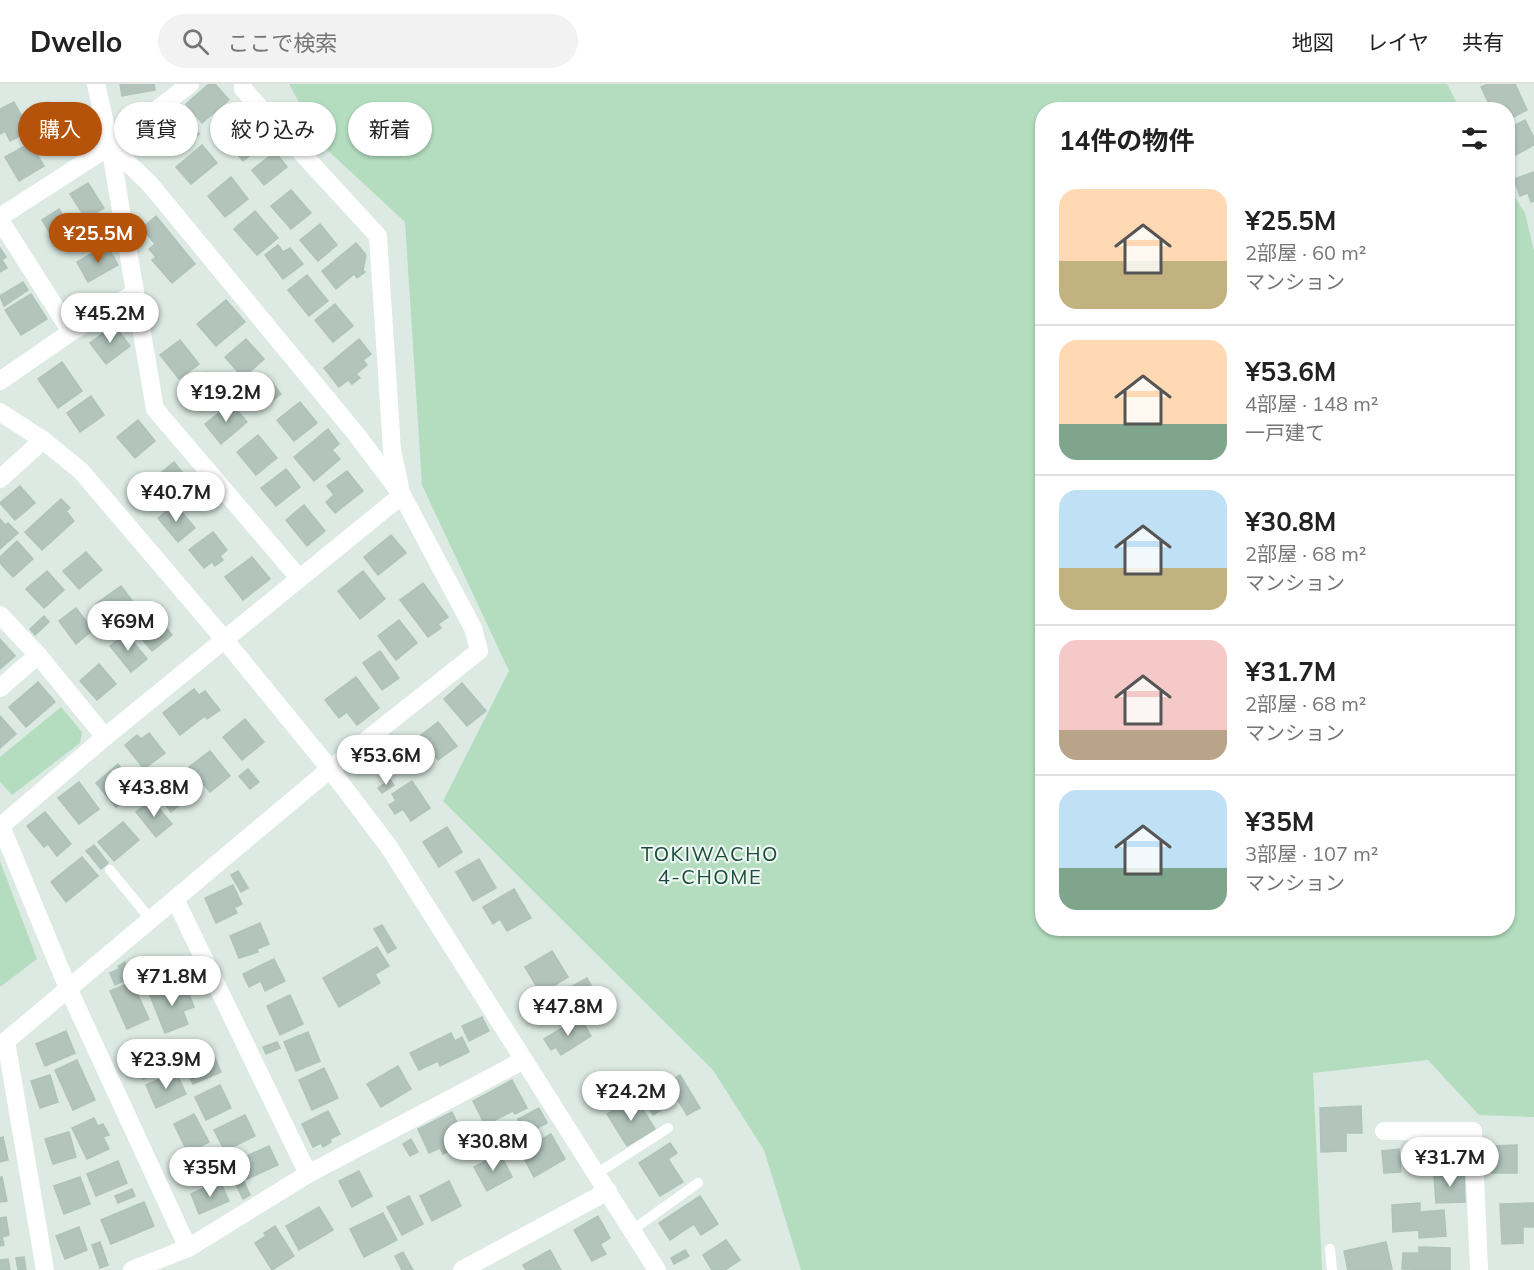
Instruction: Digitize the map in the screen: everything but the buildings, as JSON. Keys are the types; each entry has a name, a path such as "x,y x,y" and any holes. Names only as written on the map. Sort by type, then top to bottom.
{"street":[{"path":"96,84 110,146 155,409 299,578"},
{"path":"71,332 0,219 110,146 190,84"},
{"path":"243,84 243,89 378,236 392,450 402,495"},
{"path":"45,1270 6,1041 330,769 479,651 473,628 402,495 356,434 149,183 110,146"},
{"path":"0,381 71,332 135,293"},
{"path":"0,412 43,440 81,471 224,639 330,769 389,847 657,1270"},
{"path":"0,479 43,440"},
{"path":"188,1248 68,988 1,826 105,737 402,495"},
{"path":"0,615 38,655 105,737"},
{"path":"0,687 38,655"},
{"path":"175,899 308,1174"},
{"path":"132,1270 188,1248 308,1174 524,1060"},
{"path":"1384,1131 1473,1131 1479,1270"},
{"path":"462,1270 608,1191"}],"lane":[{"path":"110,870 151,920"},
{"path":"596,1174 668,1128"},
{"path":"631,1231 698,1183"},
{"path":"1330,1249 1332,1270"}],"green space":[{"path":"289,84 1447,84 1456,102 1035,102 1035,936 1515,936 1515,197 1525,213 1534,251 1534,1117 1479,1115 1428,1060 1313,1073 1322,1270 801,1270 764,1150 713,1070 443,801 509,671 422,485 405,222 334,156 336,156 336,102 299,102"},
{"path":"61,707 82,732 80,743 12,795 0,782 0,757"},
{"path":"0,861 37,959 0,987"}],"district":[{"name":"TOKIWACHO 4-CHOME","path":"710,866"}]}
